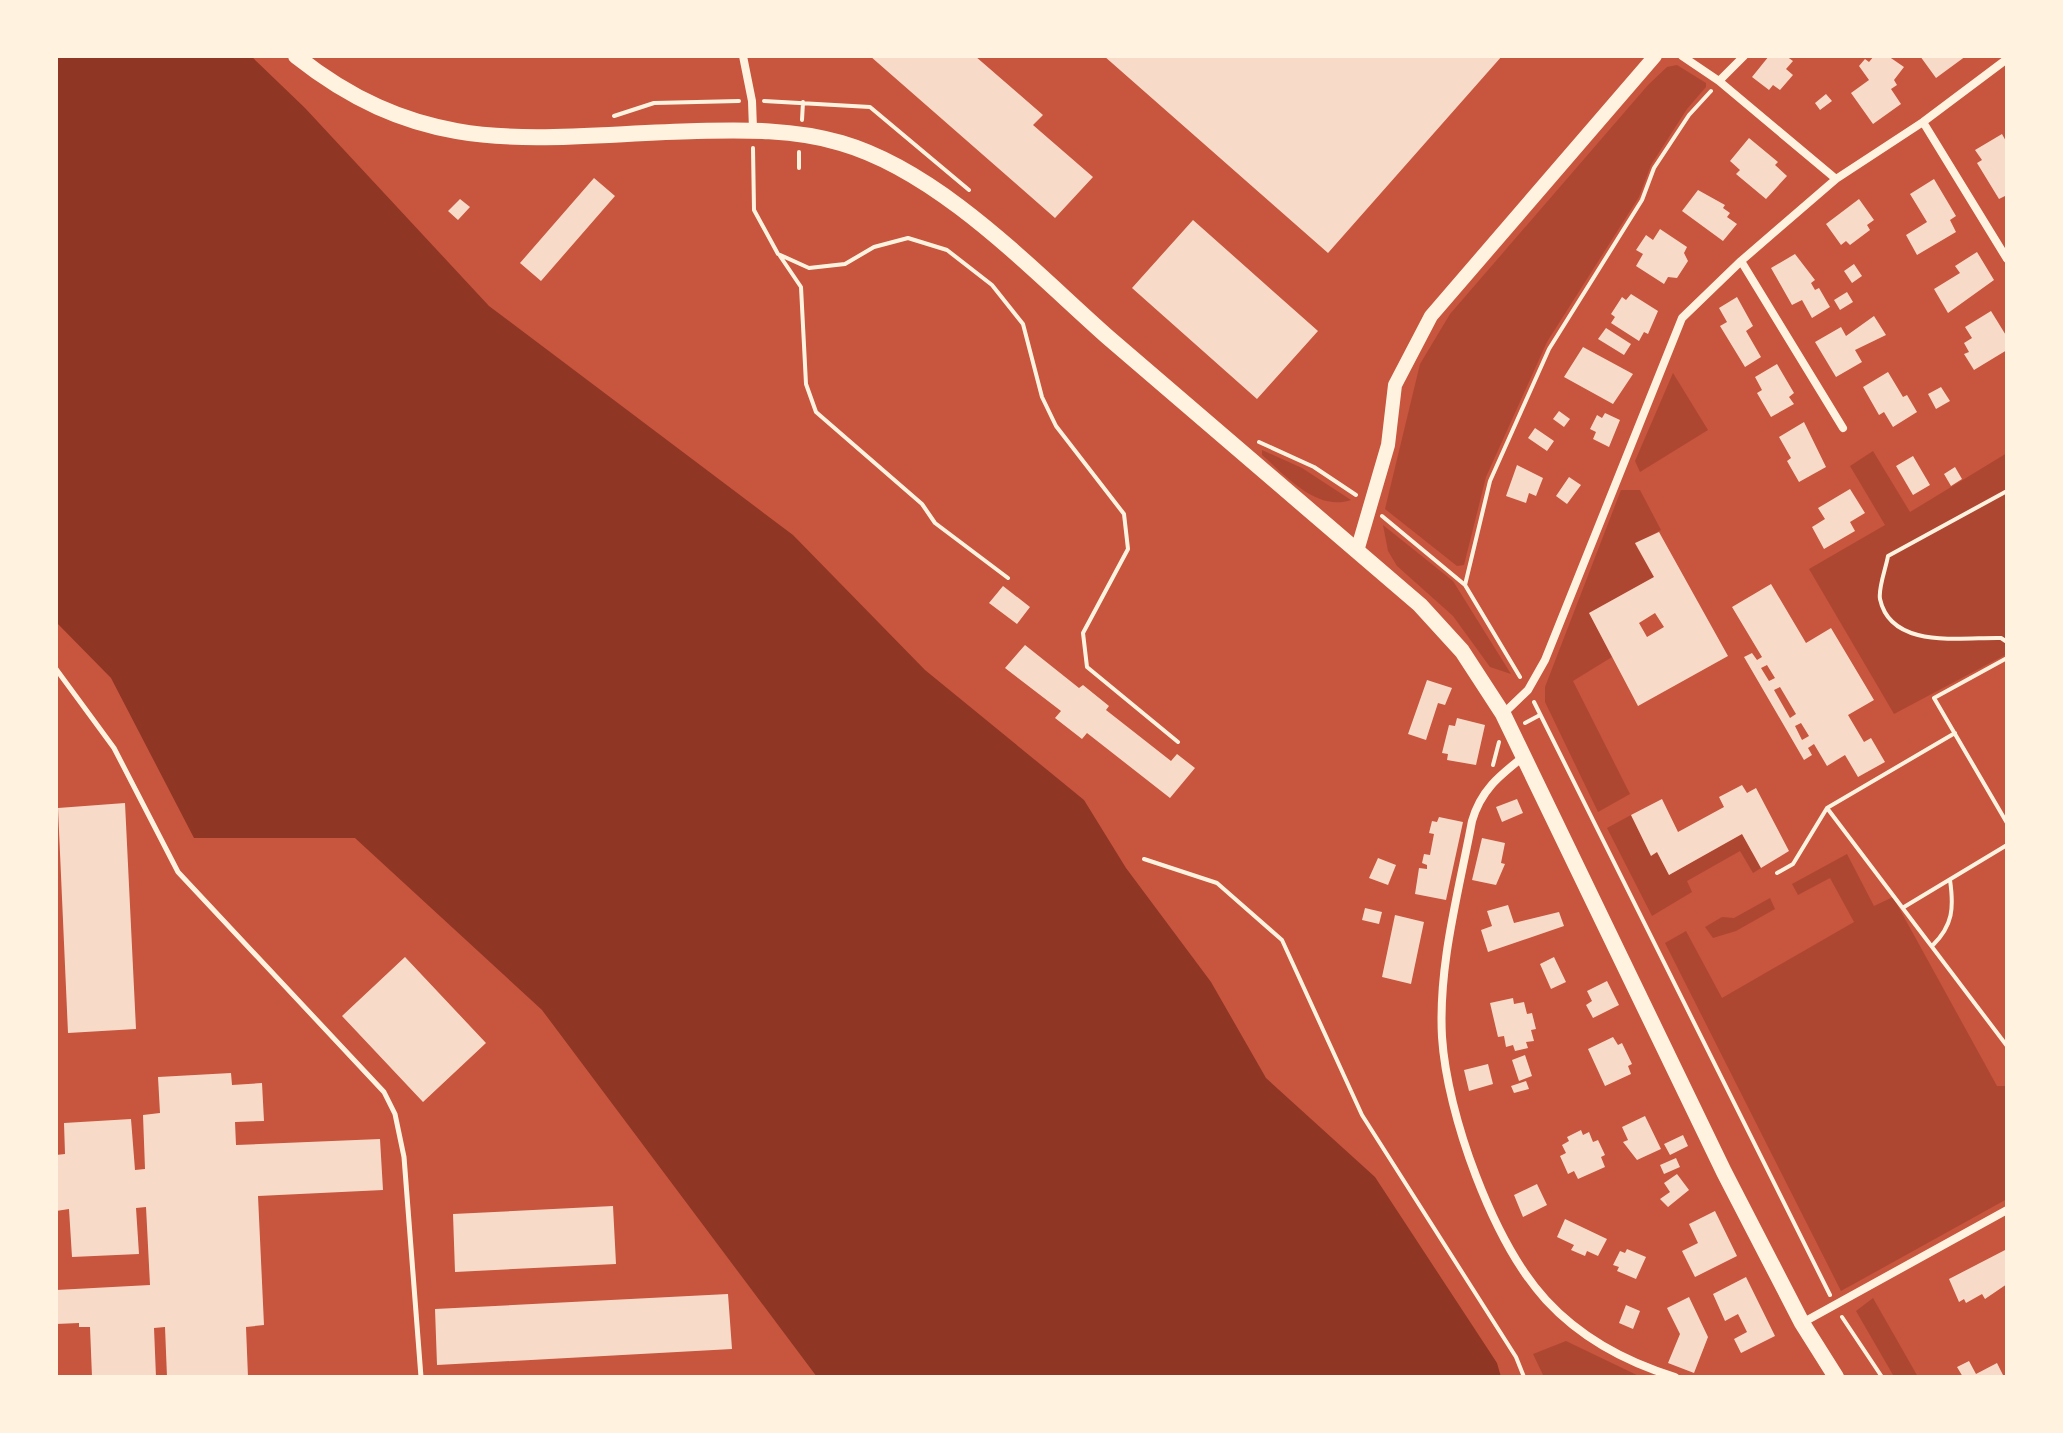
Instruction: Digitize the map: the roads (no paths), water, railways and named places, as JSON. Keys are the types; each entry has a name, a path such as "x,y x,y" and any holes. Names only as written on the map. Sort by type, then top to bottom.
{"main road":[{"path":"296,56 321,76 390,114 451,132 555,138 753,129 842,143 888,163 935,191 980,224 1420,605 1462,651 1503,714 1724,1172 1802,1323 1836,1377"}],"street":[{"path":"743,56 752,101 753,129"},
{"path":"1357,551 1388,445 1395,385 1431,316 1655,56"},
{"path":"1682,56 1719,81 1836,179"},
{"path":"1719,81 1744,56"},
{"path":"1503,714 1528,690 1545,660 1682,318 1741,261 1836,179 1923,122 2007,59"},
{"path":"1923,122 2007,259"},
{"path":"1741,261 1843,428"},
{"path":"1524,756 1489,785 1478,802 1472,821 1446,967 1442,1035 1447,1080 1461,1137 1483,1191 1515,1256 1545,1298 1580,1331 1614,1353 1675,1377"},
{"path":"1802,1323 2007,1210"}],"lane":[{"path":"56,669 114,748 178,872 384,1092 395,1114 404,1157 421,1377"}]}
